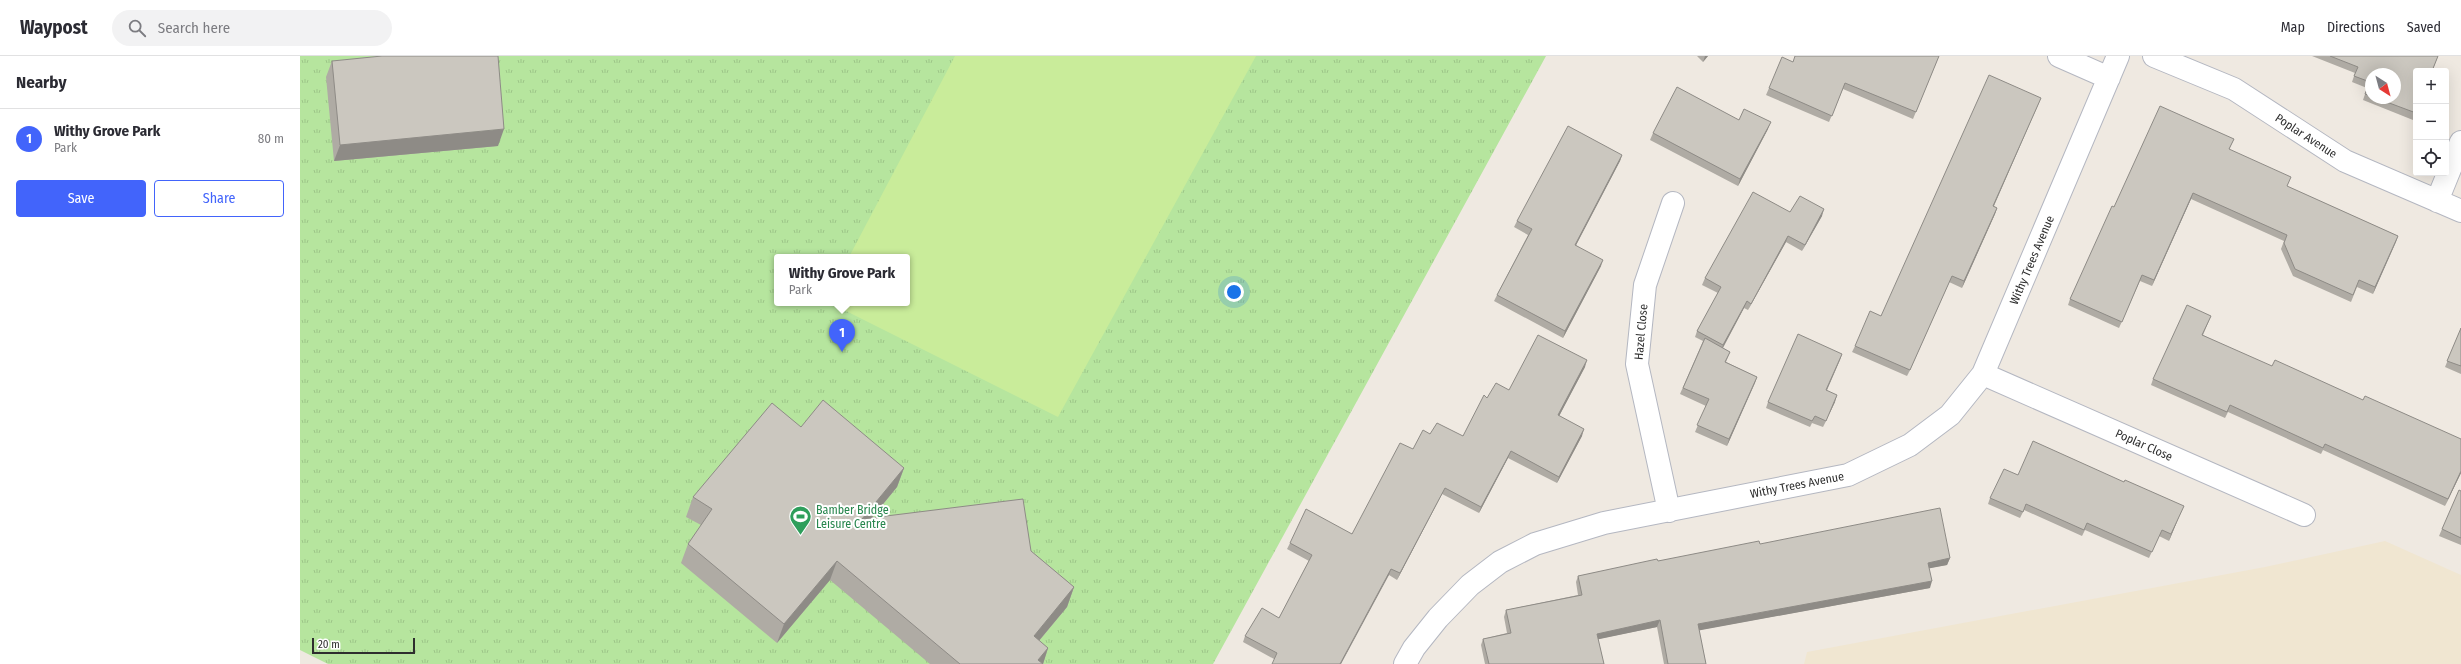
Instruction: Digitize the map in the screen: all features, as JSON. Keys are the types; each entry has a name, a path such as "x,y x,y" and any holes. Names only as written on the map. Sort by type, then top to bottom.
{"street":[{"path":"2059,56 2109,78"},
{"name":"Withy Trees Avenue","path":"1405,664 1414,648 1464,590 1500,562 1535,544 1604,523 1848,476 1910,445 1950,415 1983,374 2118,56"},
{"name":"Poplar Avenue","path":"2154,56 2234,89 2345,161 2461,211"},
{"path":"2437,201 2461,142"},
{"name":"Hazel Close","path":"1669,511 1637,364 1645,285 1673,203"},
{"name":"Poplar Close","path":"1983,374 2304,515"}],"shaded area":[{"path":"2385,541 2461,575 2461,664 1804,664 1807,652 2265,567"}],"green space":[{"path":"300,56 1546,56 1213,664 328,664 300,650"},
{"path":"955,56 1256,56 1058,417 836,306 910,306 910,254 851,254"}],"building":[{"path":"382,56 498,56 504,129 340,145 332,61"},
{"path":"1795,56 1939,56 1916,112 1845,83 1832,116 1769,88 1782,57 1793,62"},
{"path":"2330,56 2438,56 2433,68 2413,68 2413,112 2392,104 2401,104 2401,68 2365,68 2365,80 2354,76 2358,67"},
{"path":"1989,75 2041,98 1993,206 1997,208 1964,281 1952,276 1910,370 1855,346 1870,311 1881,316"},
{"path":"1677,87 1739,120 1744,109 1771,122 1740,179 1653,133"},
{"path":"2160,106 2234,139 2229,149 2291,177 2287,186 2398,236 2375,287 2359,280 2353,295 2295,269 2284,243 2287,235 2193,193 2154,280 2142,275 2122,322 2070,299 2112,206 2114,207"},
{"path":"1568,126 1622,155 1575,245 1603,260 1565,331 1497,295 1532,229 1517,221"},
{"path":"1753,192 1790,212 1800,196 1824,209 1805,245 1788,236 1751,304 1747,301 1723,345 1697,331 1721,287 1705,278"},
{"path":"2187,305 2211,316 2202,335 2272,366 2275,360 2363,400 2365,396 2461,439 2461,471 2448,499 2325,444 2323,448 2230,405 2227,412 2153,379"},
{"path":"2461,328 2461,366 2447,361"},
{"path":"1798,334 1842,354 1826,390 1837,395 1826,421 1815,416 1812,421 1768,402"},
{"path":"1538,335 1587,360 1558,415 1584,429 1559,477 1511,451 1481,507 1445,488 1400,573 1391,569 1340,664 1272,664 1277,653 1245,636 1262,608 1279,618 1312,555 1290,543 1306,509 1352,534 1400,443 1413,449 1423,430 1430,434 1437,423 1463,436 1484,395 1487,398 1496,383 1509,390"},
{"path":"1705,338 1730,352 1725,362 1757,377 1729,439 1697,425 1709,399 1683,388"},
{"name":"Bamber Bridge Leisure Centre","path":"823,400 904,468 862,519 1023,499 1031,551 1074,587 1034,636 1048,648 1038,660 1043,664 960,664 837,561 784,624 688,544 712,509 693,497 772,403 801,427"},
{"path":"2033,441 2124,482 2125,480 2184,506 2171,534 2162,530 2152,552 2087,523 2084,530 2026,504 2023,512 1990,498 2004,469 2018,475"},
{"path":"2459,490 2461,491 2461,538 2442,529"},
{"path":"1940,508 1950,558 1928,563 1932,581 1698,624 1706,664 1668,664 1660,620 1597,634 1604,664 1489,664 1483,639 1511,633 1506,610 1582,595 1578,576 1657,559 1658,561 1759,541 1760,544"}],"place":[{"name":"Withy Grove Park","path":"842,352"},
{"name":"Bamber Bridge Leisure Centre","path":"800,536"}]}
